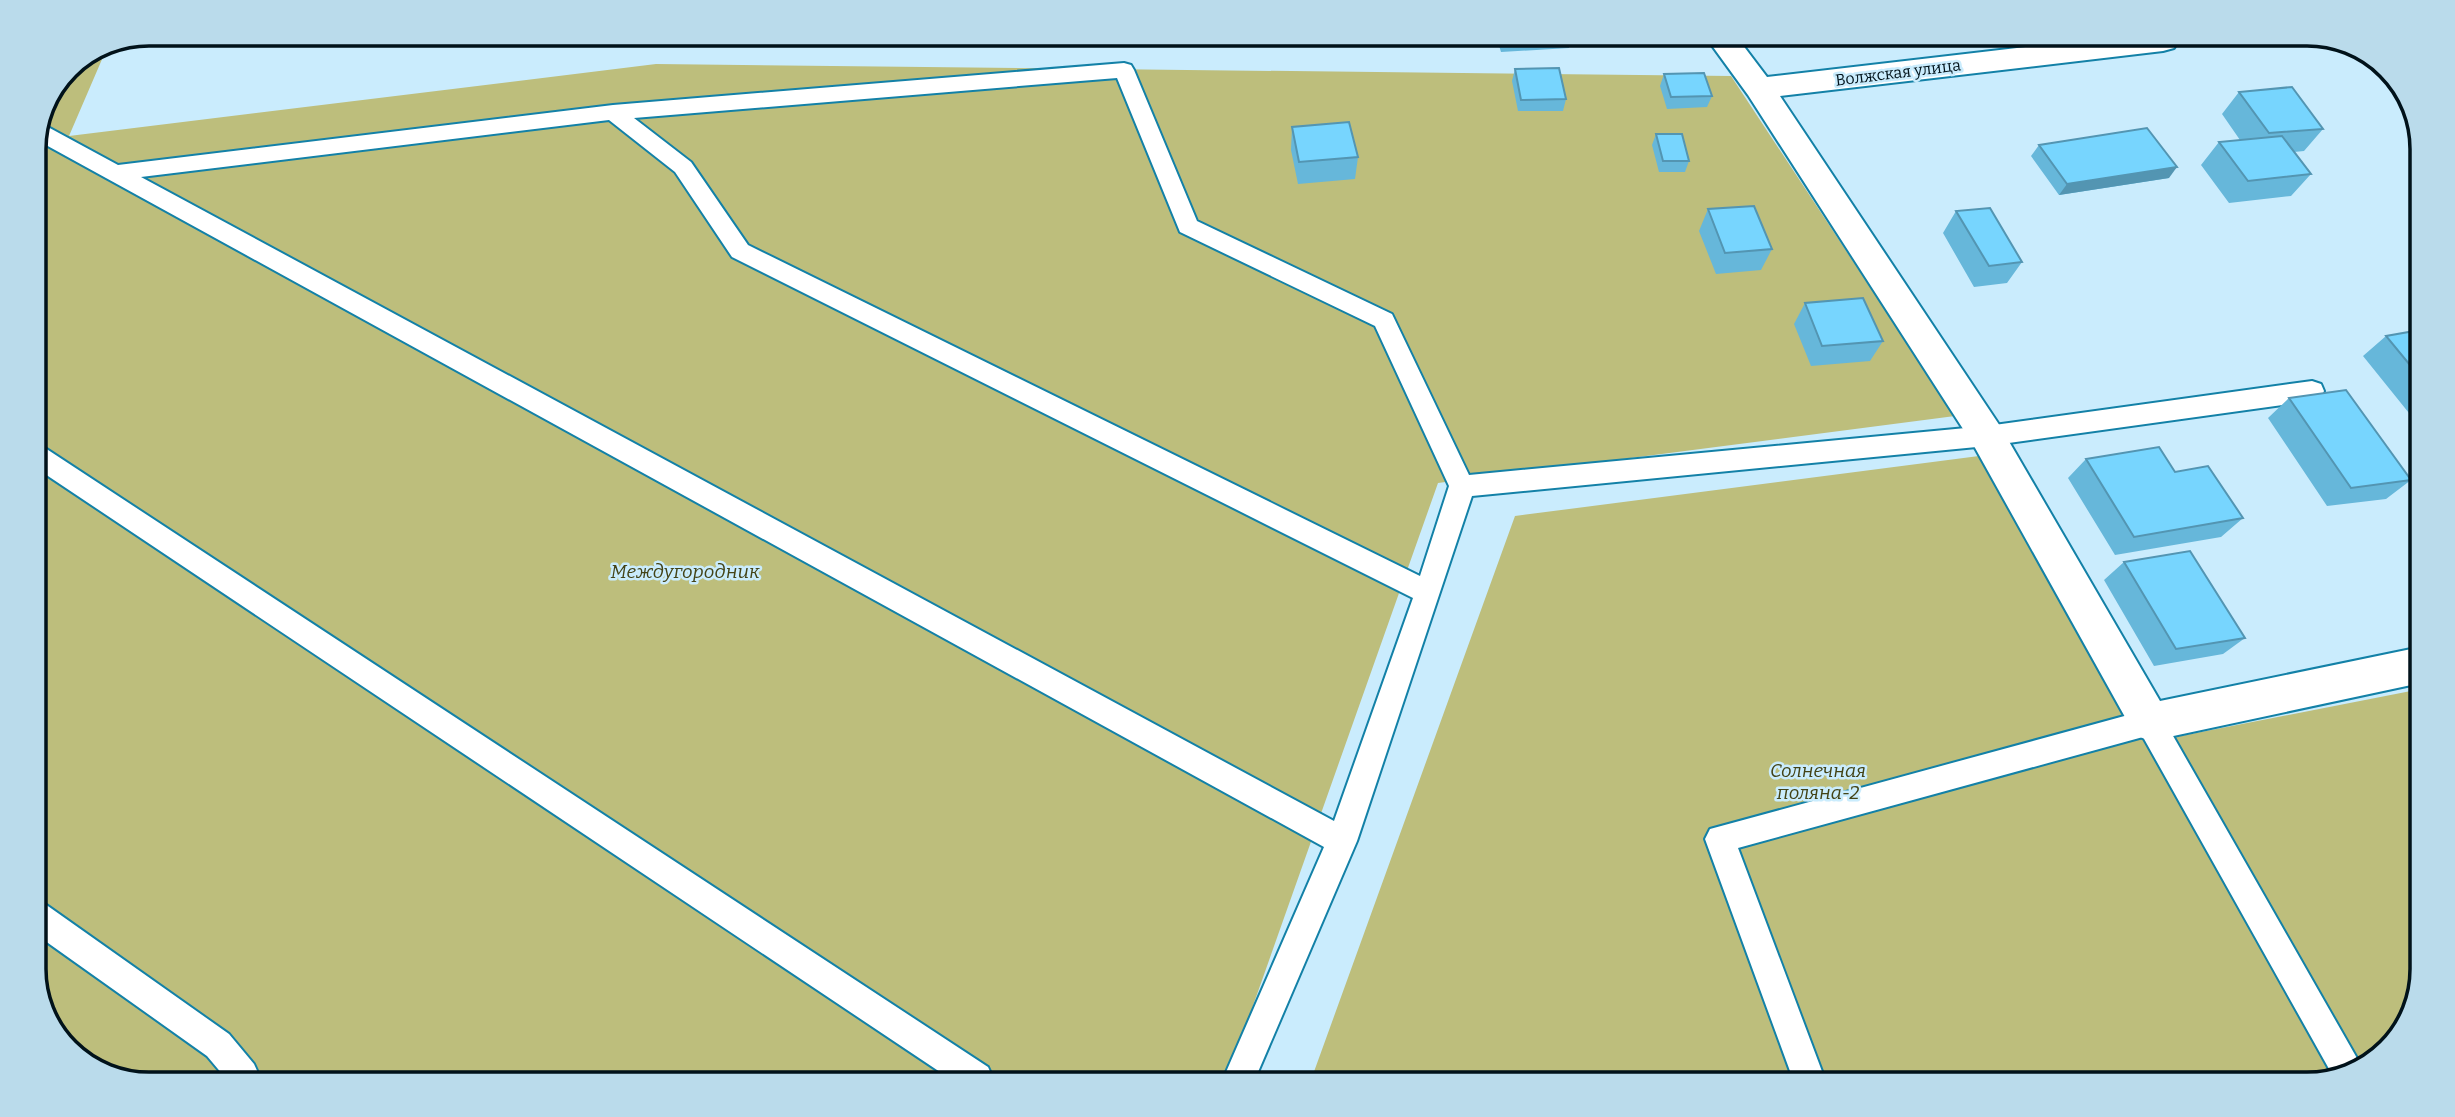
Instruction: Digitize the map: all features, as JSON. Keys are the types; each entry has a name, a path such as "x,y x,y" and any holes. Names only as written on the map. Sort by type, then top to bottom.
{"street":[{"path":"1728,46 1759,88 1987,436 2150,722 2410,667"},
{"name":"Волжская улица","path":"1759,88 2120,46"}],"lane":[{"path":"114,173 613,112 1124,70 1188,226 1384,320 1462,486 1342,841 1242,1072"},
{"path":"613,112 683,167 740,251 1428,593"},
{"path":"47,136 1342,841"},
{"path":"1462,486 1987,436 2312,391"},
{"path":"46,462 968,1072"},
{"path":"1806,1072 1720,839 2150,722 2344,1064"},
{"path":"46,923 218,1045 240,1072"}],"green space":[{"name":"Междугородник","path":"103,56 69,136 656,64 1731,76 1955,416 1438,483 1229,1072 148,1072 128,1070 97,1058 67,1031 51,1002 46,976 46,141 56,103 67,86 80,71"},
{"name":"Солнечная поляна-2","path":"1979,456 2150,742 2410,691 2410,969 2402,1008 2392,1026 2375,1046 2352,1061 2327,1070 2307,1072 1314,1072 1515,516"}],"building":[{"path":"1559,68 1566,99 1521,100 1515,69"},
{"path":"1704,73 1712,96 1671,97 1664,74"},
{"path":"2292,87 2323,129 2269,133 2239,92"},
{"path":"1349,122 1358,157 1299,162 1292,127"},
{"path":"2147,128 2177,167 2067,184 2039,145"},
{"path":"1656,134 1682,134 1689,161 1663,161"},
{"path":"2282,136 2311,174 2248,181 2219,142"},
{"path":"1754,206 1772,249 1725,253 1708,209"},
{"path":"1990,208 2022,262 1989,266 1956,211"},
{"path":"1863,298 1883,341 1822,346 1805,303"},
{"path":"2409,332 2409,364 2386,336"},
{"path":"2346,390 2409,480 2351,488 2289,398"},
{"path":"2159,447 2175,472 2208,466 2243,518 2134,537 2086,459"},
{"path":"2190,551 2245,638 2176,649 2124,562"}]}
